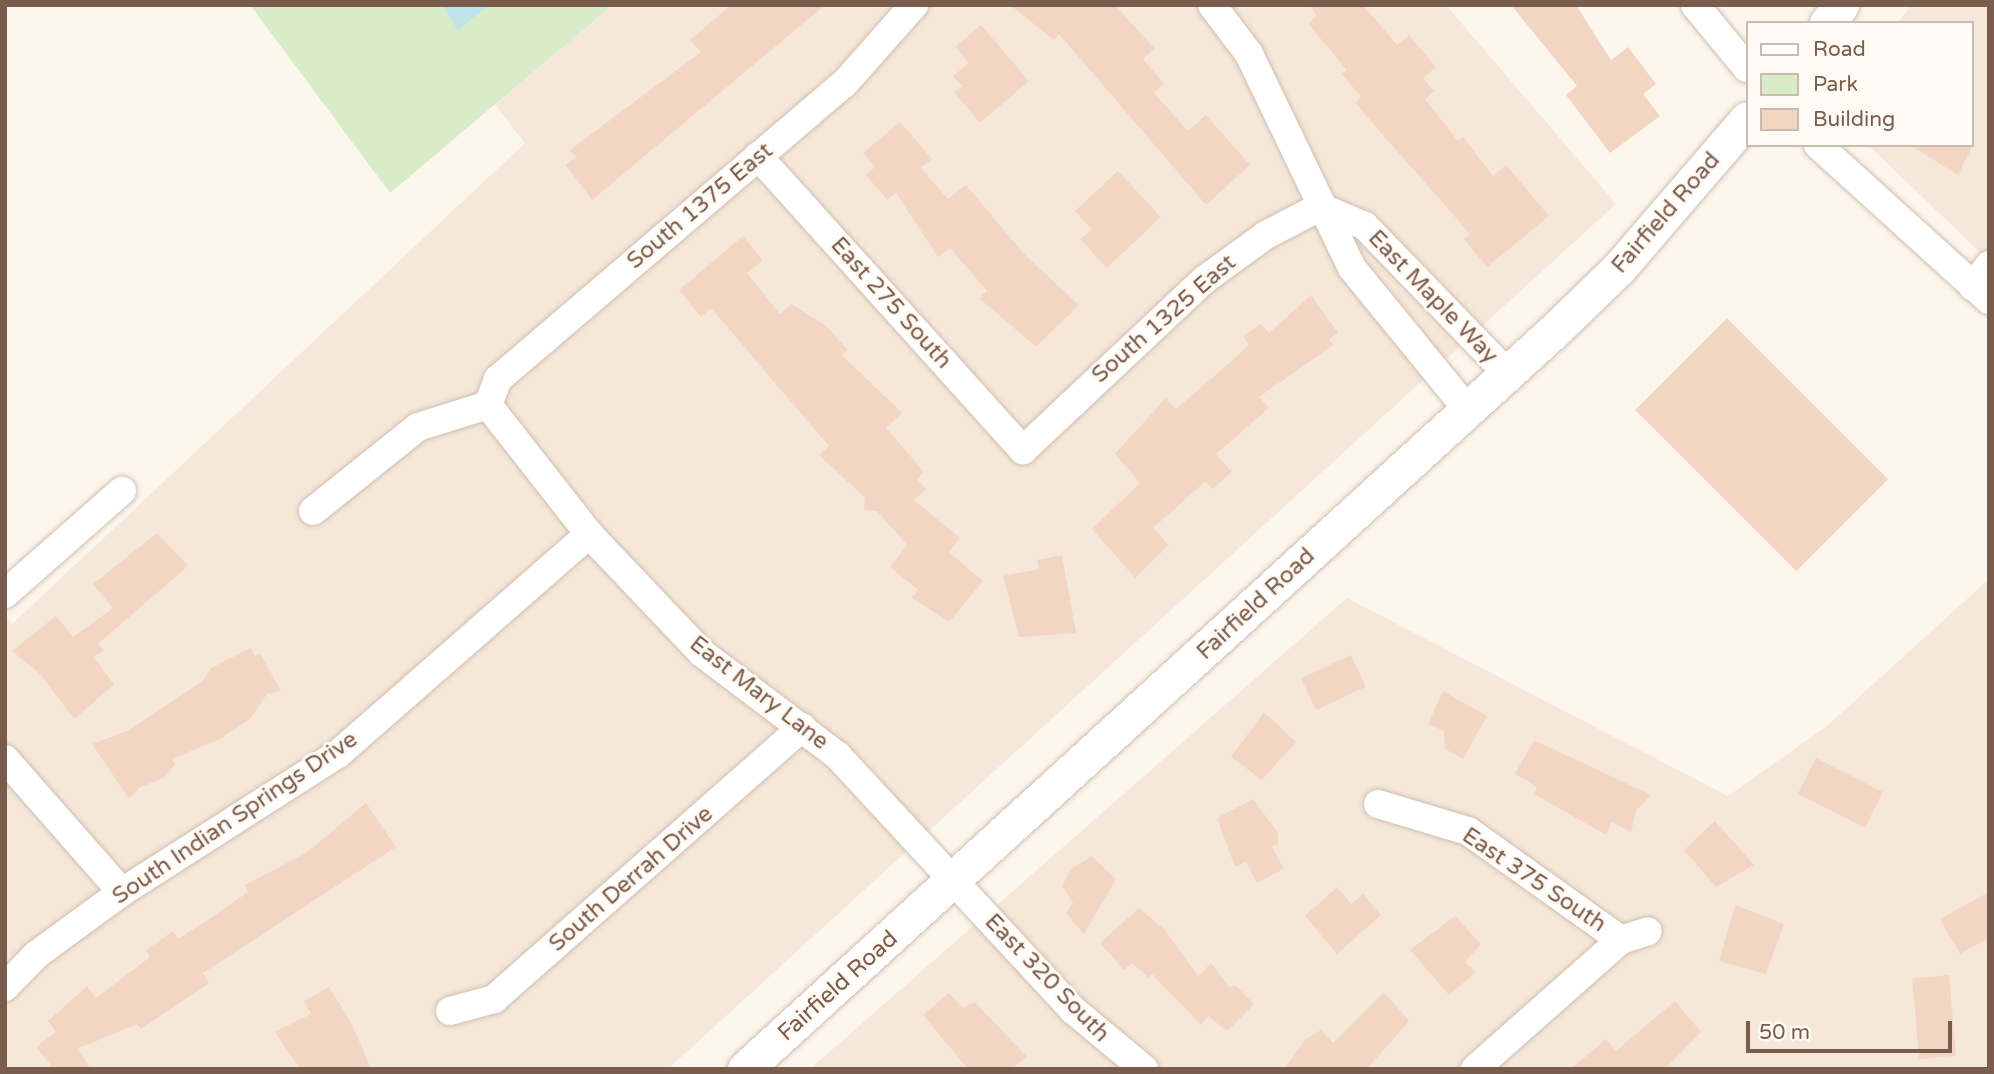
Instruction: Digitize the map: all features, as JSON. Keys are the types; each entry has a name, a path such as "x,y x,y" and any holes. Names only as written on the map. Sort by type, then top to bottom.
{"street":[{"name":"South 1375 East","path":"488,405 498,379 854,74 914,5"},
{"name":"East Maple Way","path":"1212,5 1249,54 1320,207 1378,305 1467,409"},
{"path":"1695,5 1745,66"},
{"path":"1829,21 1842,5"},
{"name":"Fairfield Road","path":"745,1069 956,881 1619,268 1745,121"},
{"path":"1820,147 1983,284"},
{"name":"East 275 South","path":"758,156 1023,450"},
{"name":"East Maple Way","path":"1320,207 1365,226 1507,373"},
{"name":"South 1325 East","path":"1023,450 1204,280 1266,235 1320,207"},
{"path":"313,511 418,427 488,405"},
{"name":"East Mary Lane","path":"488,405 589,534 702,653 838,755 956,881"},
{"path":"5,594 122,491"},
{"name":"South Indian Springs Drive","path":"5,987 36,955 122,892 338,754 589,534"},
{"name":"South Derrah Drive","path":"450,1011 495,999 802,727"},
{"path":"5,759 122,892"},
{"name":"East 375 South","path":"1378,804 1468,831 1621,940 1648,931"},
{"name":"East 320 South","path":"956,881 1073,1010 1144,1069"},
{"path":"1475,1069 1621,940"}],"shaded area":[{"path":"613,5 1446,5 1616,204 668,1069 5,1069 5,614 12,624 525,143 495,105"},
{"path":"1912,5 1989,5 1989,261 1870,147 1973,147 1973,21 1899,21"},
{"path":"1989,579 1989,1069 810,1069 1347,598 1728,796 1828,725"}],"green space":[{"path":"250,5 613,5 390,193"}],"water":[{"path":"442,5 489,5 458,30"}],"building":[{"path":"731,5 825,5 592,200 566,165 576,157 570,150 701,52 690,40"},
{"path":"1010,5 1115,5 1155,49 1143,59 1164,84 1154,93 1188,131 1206,115 1250,165 1206,205 1059,34 1054,40"},
{"path":"1309,5 1363,5 1397,45 1409,35 1436,67 1423,78 1434,91 1425,99 1458,141 1463,137 1493,176 1506,165 1549,216 1487,267 1464,239 1470,234 1355,103 1361,97 1342,74 1347,70 1308,24 1317,16"},
{"path":"1511,5 1576,5 1611,60 1628,47 1656,84 1643,94 1660,116 1610,153 1566,95 1577,86"},
{"path":"981,25 1029,81 980,123 954,92 962,86 953,76 969,63 955,47"},
{"path":"900,122 932,159 921,168 948,199 966,185 1024,254 1079,305 1036,347 979,298 987,291 950,248 938,257 896,193 887,200 866,175 875,167 863,153"},
{"path":"1913,147 1972,147 1958,175"},
{"path":"1118,171 1161,217 1107,268 1080,239 1092,229 1075,211"},
{"path":"743,236 763,260 747,273 780,314 791,304 825,325 848,350 842,355 902,413 886,428 924,472 917,479 926,489 914,500 960,538 949,552 983,581 949,622 912,598 918,590 890,567 907,545 877,511 864,510 865,498 819,455 829,446 711,308 701,317 679,290"},
{"path":"1311,295 1338,333 1329,339 1333,345 1259,397 1269,408 1216,454 1232,472 1212,489 1206,481 1153,528 1169,545 1135,578 1092,529 1140,483 1115,454 1166,398 1176,409 1249,345 1243,336 1261,324 1269,333"},
{"path":"1727,318 1888,479 1796,571 1635,410"},
{"path":"157,533 188,566 98,644 104,650 94,657 114,685 74,719 40,674 12,651 56,616 73,637 113,608 93,584"},
{"path":"1062,555 1076,633 1019,637 1003,576 1039,569 1037,560"},
{"path":"251,648 255,656 260,653 281,691 267,694 250,719 220,739 172,759 175,765 164,778 140,787 129,799 92,744 129,730 203,681 211,668"},
{"path":"1351,655 1366,687 1316,710 1301,678"},
{"path":"1443,691 1487,716 1463,759 1445,749 1444,731 1428,724"},
{"path":"1264,712 1296,742 1262,780 1231,757"},
{"path":"1534,740 1651,795 1636,811 1631,832 1612,822 1606,835 1534,794 1537,787 1515,774"},
{"path":"1816,758 1883,792 1865,828 1798,794"},
{"path":"1253,799 1278,833 1278,844 1272,847 1284,869 1257,883 1246,862 1235,867 1217,818"},
{"path":"366,803 396,847 203,973 209,983 141,1029 137,1024 77,1049 91,1069 54,1069 36,1047 56,1032 48,1021 87,986 96,998 150,957 146,950 173,931 178,939 209,919 248,892 245,885 306,853"},
{"path":"1715,821 1754,865 1716,887 1684,850"},
{"path":"1092,856 1116,879 1084,934 1066,913 1073,903 1062,886 1072,868"},
{"path":"1337,887 1351,904 1363,894 1381,915 1337,954 1305,916"},
{"path":"1989,892 1989,938 1960,954 1940,919"},
{"path":"1735,905 1784,924 1766,974 1719,961"},
{"path":"1139,908 1165,930 1198,976 1211,963 1230,988 1235,985 1254,1004 1227,1031 1208,1016 1201,1025 1152,974 1149,978 1132,963 1124,970 1100,943"},
{"path":"1455,916 1481,944 1465,962 1476,972 1449,995 1410,950"},
{"path":"1949,975 1956,1056 1919,1059 1912,978"},
{"path":"329,987 352,1024 371,1069 300,1069 275,1032 311,1014 304,1001"},
{"path":"1384,992 1409,1021 1367,1069 1284,1069 1305,1040 1321,1030 1333,1043"},
{"path":"949,993 963,1008 975,1002 1027,1057 1011,1069 968,1069 923,1015"},
{"path":"1675,1001 1701,1032 1665,1069 1571,1069 1606,1039 1616,1051"}]}
